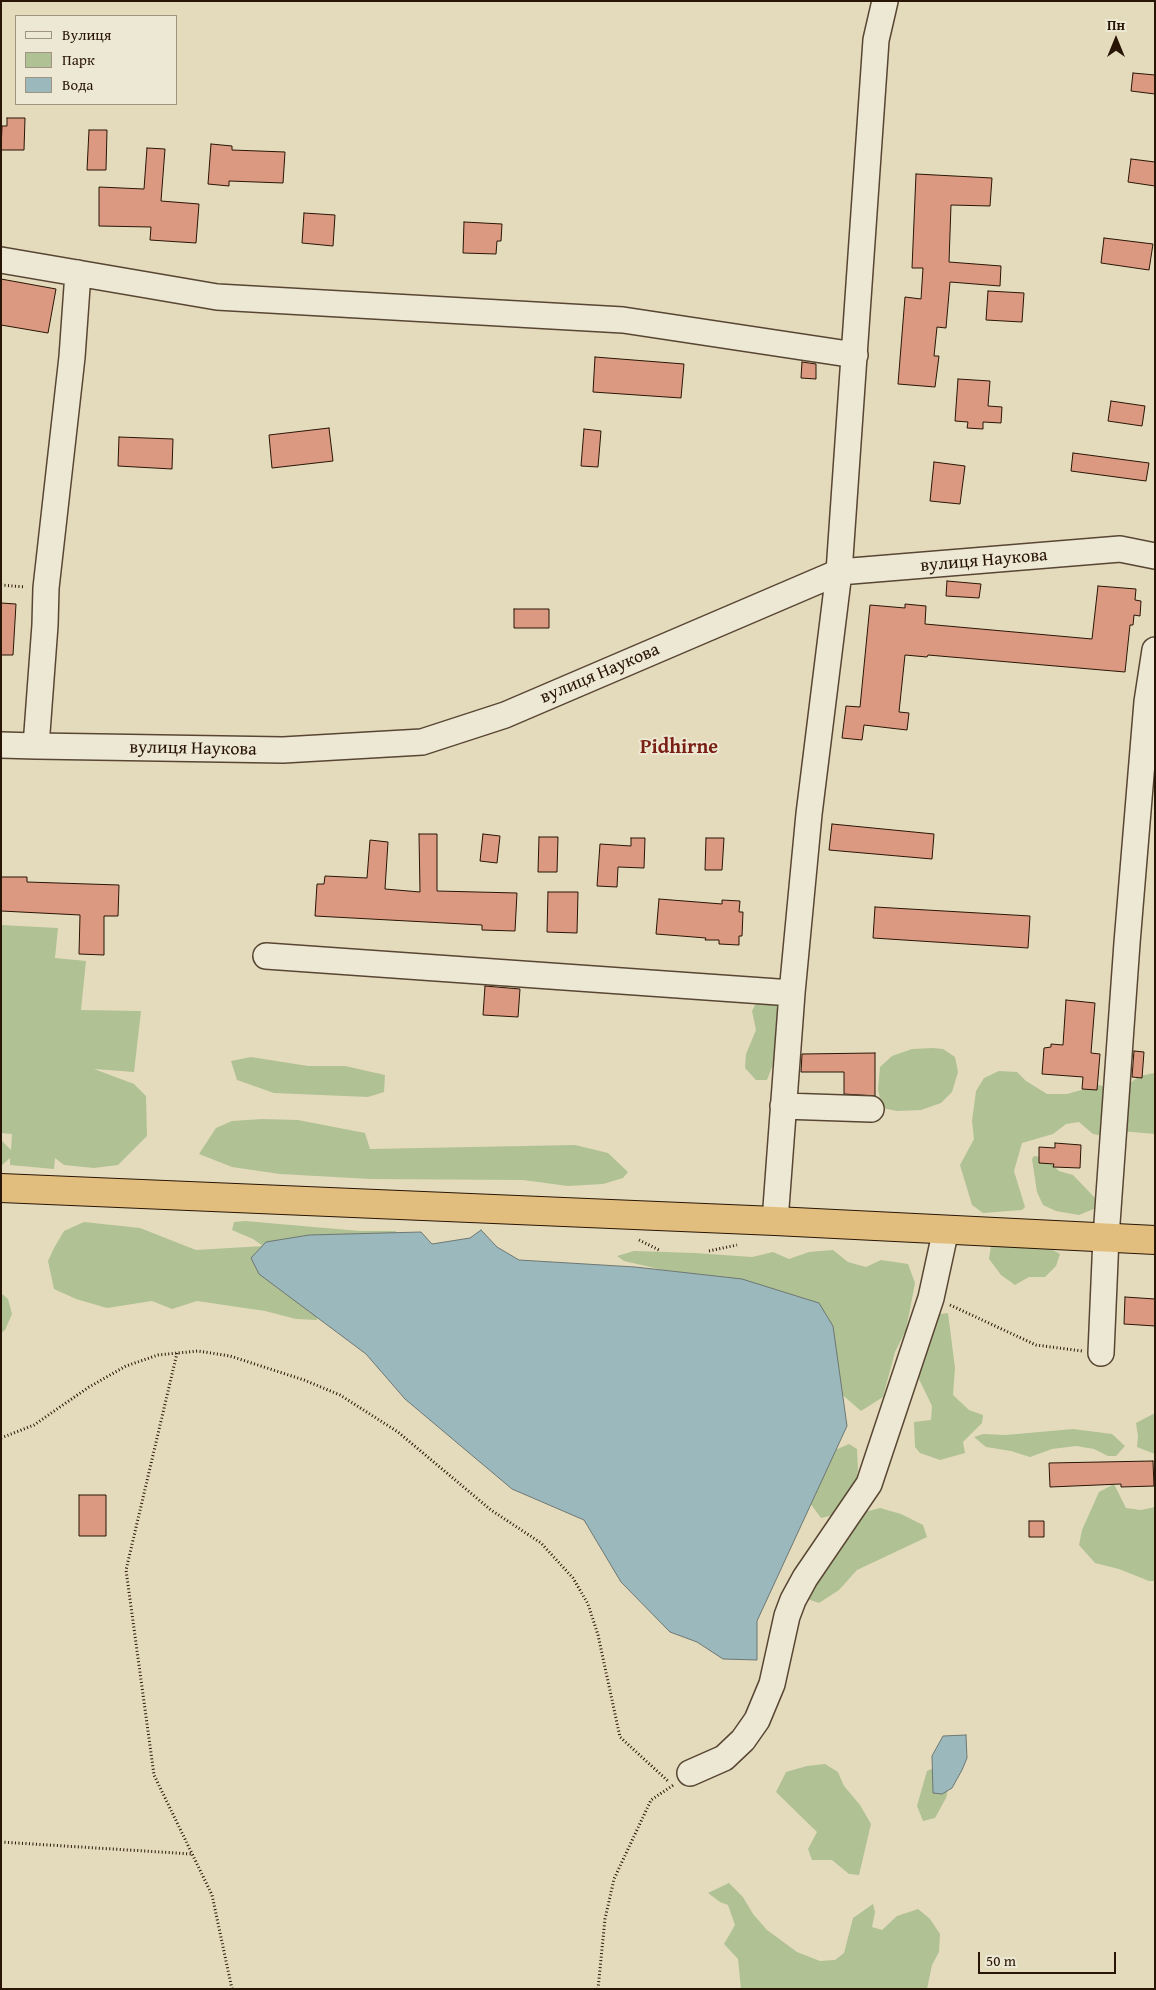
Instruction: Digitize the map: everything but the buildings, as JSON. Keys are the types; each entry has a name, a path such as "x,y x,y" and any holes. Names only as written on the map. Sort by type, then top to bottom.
{"highway":[{"path":"1,1188 775,1221 1155,1240"}],"street":[{"path":"775,1221 792,993 810,814 839,572 876,40 885,1"},
{"path":"1,260 218,297 623,320 855,355"},
{"path":"36,746 46,588 72,357 78,273"},
{"name":"вулиця Наукова","path":"1,745 283,750 422,742 505,715 839,572 1120,549 1155,556"},
{"path":"1101,1353 1106,1237 1145,722 1155,650"},
{"path":"266,956 792,993"},
{"path":"784,1106 871,1109"},
{"path":"682,1779 724,1758 743,1740 757,1720 772,1684 787,1616 793,1600 805,1578 869,1484 931,1298 946,1229"}],"path":[{"path":"639,1240 659,1250"},
{"path":"709,1251 737,1245"},
{"path":"931,1298 963,1310 1036,1345 1101,1353"},
{"path":"1,1438 34,1425 89,1387 126,1366 158,1355 177,1353 198,1351 230,1356 304,1380 340,1396 398,1432 491,1510 541,1543 573,1578 588,1604 598,1635 620,1738 682,1779 651,1800 614,1879 605,1919 598,1989"},
{"path":"177,1353 126,1570 154,1775 212,1894 232,1989"},
{"path":"1,1842 192,1854"}],"green space":[{"path":"1,925 58,928 55,958 86,961 81,1010 141,1011 134,1072 94,1069 134,1084 146,1096 147,1136 118,1165 94,1168 64,1165 55,1158 54,1169 10,1165 10,1158 1,1166 1,1140 11,1150 12,1134 1,1133"},
{"path":"768,999 786,1005 780,1046 767,1080 756,1080 745,1068 746,1054 756,1030 752,1011 755,1005"},
{"path":"912,1049 943,1049 955,1057 958,1072 952,1092 941,1103 921,1110 897,1111 882,1108 878,1089 880,1067 892,1056"},
{"path":"251,1057 308,1066 345,1066 385,1075 384,1092 368,1097 274,1093 237,1080 231,1061"},
{"path":"999,1071 1017,1072 1026,1081 1047,1094 1067,1094 1099,1085 1107,1088 1104,1136 1093,1134 1079,1122 1066,1124 1053,1134 1022,1143 1014,1171 1025,1207 1022,1210 983,1213 972,1205 960,1165 974,1139 972,1121 976,1091 984,1078"},
{"path":"1155,1073 1155,1134 1121,1131 1128,1085 1139,1076"},
{"path":"262,1119 298,1120 365,1133 370,1149 575,1145 608,1153 628,1172 623,1178 603,1184 568,1186 523,1180 371,1179 280,1174 232,1167 199,1154 216,1128 232,1121"},
{"path":"1034,1156 1044,1157 1059,1171 1073,1175 1097,1200 1096,1208 1079,1215 1056,1211 1043,1205 1037,1192 1032,1159"},
{"path":"245,1221 360,1231 396,1231 392,1237 322,1290 317,1320 296,1319 265,1311 197,1301 172,1309 152,1301 107,1308 76,1299 54,1289 48,1261 64,1231 84,1222 140,1228 196,1250 263,1246 253,1239 232,1230 234,1222"},
{"path":"1041,1243 1060,1254 1056,1266 1045,1277 1029,1277 1015,1285 1001,1275 989,1259 991,1246"},
{"path":"833,1250 848,1262 866,1267 881,1260 908,1264 915,1283 906,1330 895,1352 883,1397 861,1411 832,1386 787,1293 729,1278 663,1270 624,1261 617,1256 634,1251 752,1257 773,1252 789,1259 809,1252"},
{"path":"1,1293 8,1299 12,1314 5,1330 1,1333"},
{"path":"948,1313 955,1368 953,1395 969,1410 983,1415 982,1423 963,1442 965,1453 940,1460 920,1453 915,1447 914,1422 931,1420 932,1406 917,1375 934,1315"},
{"path":"1155,1413 1155,1454 1137,1447 1136,1423"},
{"path":"1073,1429 1112,1434 1125,1446 1116,1456 1108,1456 1094,1449 1076,1446 1052,1449 1030,1457 1011,1451 986,1447 974,1437 983,1434 1006,1435"},
{"path":"849,1444 857,1449 858,1470 853,1495 842,1513 821,1518 807,1499 819,1472 835,1450"},
{"path":"1114,1484 1126,1508 1141,1510 1155,1507 1155,1581 1149,1581 1119,1569 1095,1563 1079,1545 1082,1530 1099,1492"},
{"path":"880,1508 901,1514 923,1525 927,1537 857,1570 839,1590 819,1603 799,1596 861,1513"},
{"path":"825,1764 838,1772 844,1786 860,1805 871,1824 859,1875 849,1874 832,1860 812,1860 808,1849 817,1832 776,1792 786,1772 807,1766"},
{"path":"941,1765 950,1781 946,1798 935,1818 923,1821 917,1806 927,1771"},
{"path":"729,1883 743,1897 753,1914 767,1930 797,1952 820,1961 835,1960 844,1953 853,1918 873,1904 875,1912 872,1927 882,1930 897,1916 918,1909 930,1919 940,1934 939,1952 932,1965 927,1989 741,1989 738,1959 724,1944 735,1925 728,1905 720,1902 708,1893"}],"water":[{"path":"481,1230 497,1247 519,1260 635,1267 742,1279 819,1303 833,1326 847,1426 757,1621 757,1660 723,1659 697,1642 670,1632 621,1582 584,1520 512,1489 405,1399 366,1354 259,1274 251,1258 266,1242 309,1235 421,1232 432,1244 470,1238"},
{"path":"966,1735 967,1758 952,1788 942,1794 933,1793 932,1756 943,1736"}],"district":[{"name":"Pidhirne","path":"679,748"}]}
